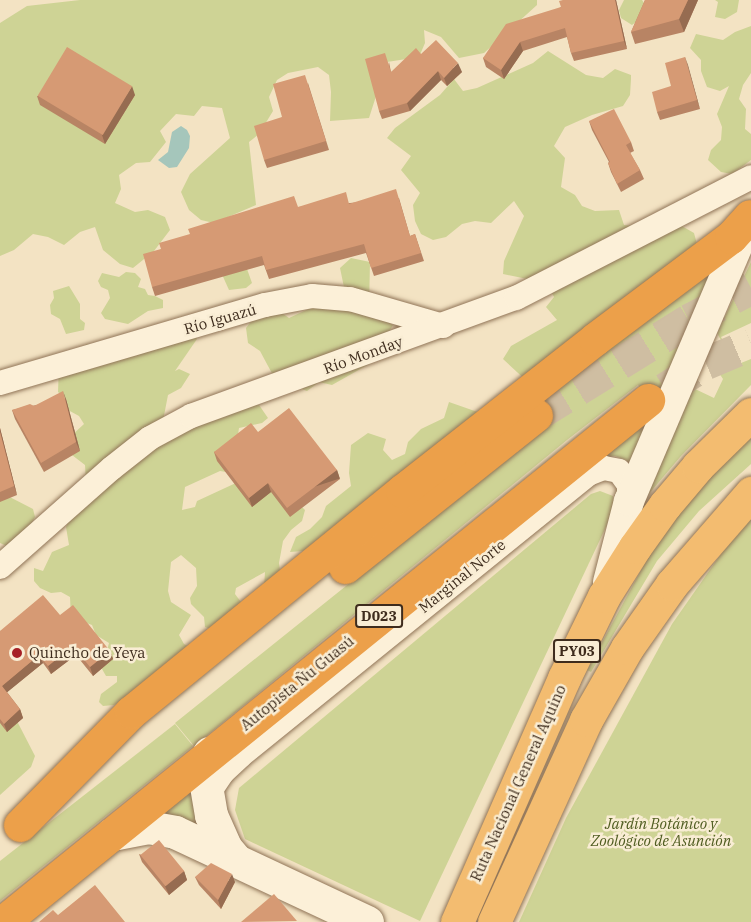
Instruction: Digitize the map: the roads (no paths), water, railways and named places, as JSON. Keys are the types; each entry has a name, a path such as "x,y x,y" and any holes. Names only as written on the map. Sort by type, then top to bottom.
{"highway":[{"path":"10,833 140,705 420,477 595,339 731,237 751,216"},
{"name":"Autopista Ñu Guasú","path":"3,922 648,400"},
{"name":"Ruta Nacional General Aquino","path":"457,922 564,678 604,596 665,505 698,466 751,414"},
{"path":"10,833 536,416"},
{"name":"PY03","path":"494,922 586,720 627,648 686,566 751,494"}],"main road":[{"path":"209,753 204,763 211,815 218,833 236,860"},
{"path":"112,834 148,827 175,832 367,922"}],"street":[{"name":"Río Monday","path":"0,567 112,468 150,438 191,416 516,298 751,177"},
{"path":"604,596 629,501 751,216"},
{"name":"Río Iguazú","path":"0,383 265,305 312,296 350,298 443,326"},
{"name":"Marginal Norte","path":"208,794 222,774 240,756 588,474 604,468 619,471 629,485 629,501"}],"water":[{"path":"181,126 190,136 189,148 177,167 169,168 158,160 168,152 172,132"}],"tunnel":[{"path":"536,415 689,320 751,288"},
{"path":"665,389 706,363 751,344"}],"place":[{"name":"Quincho de Yeya","path":"17,653"}],"park label":[{"name":"Jardín Botánico y Zoológico de Asunción","path":"661,832"}]}
